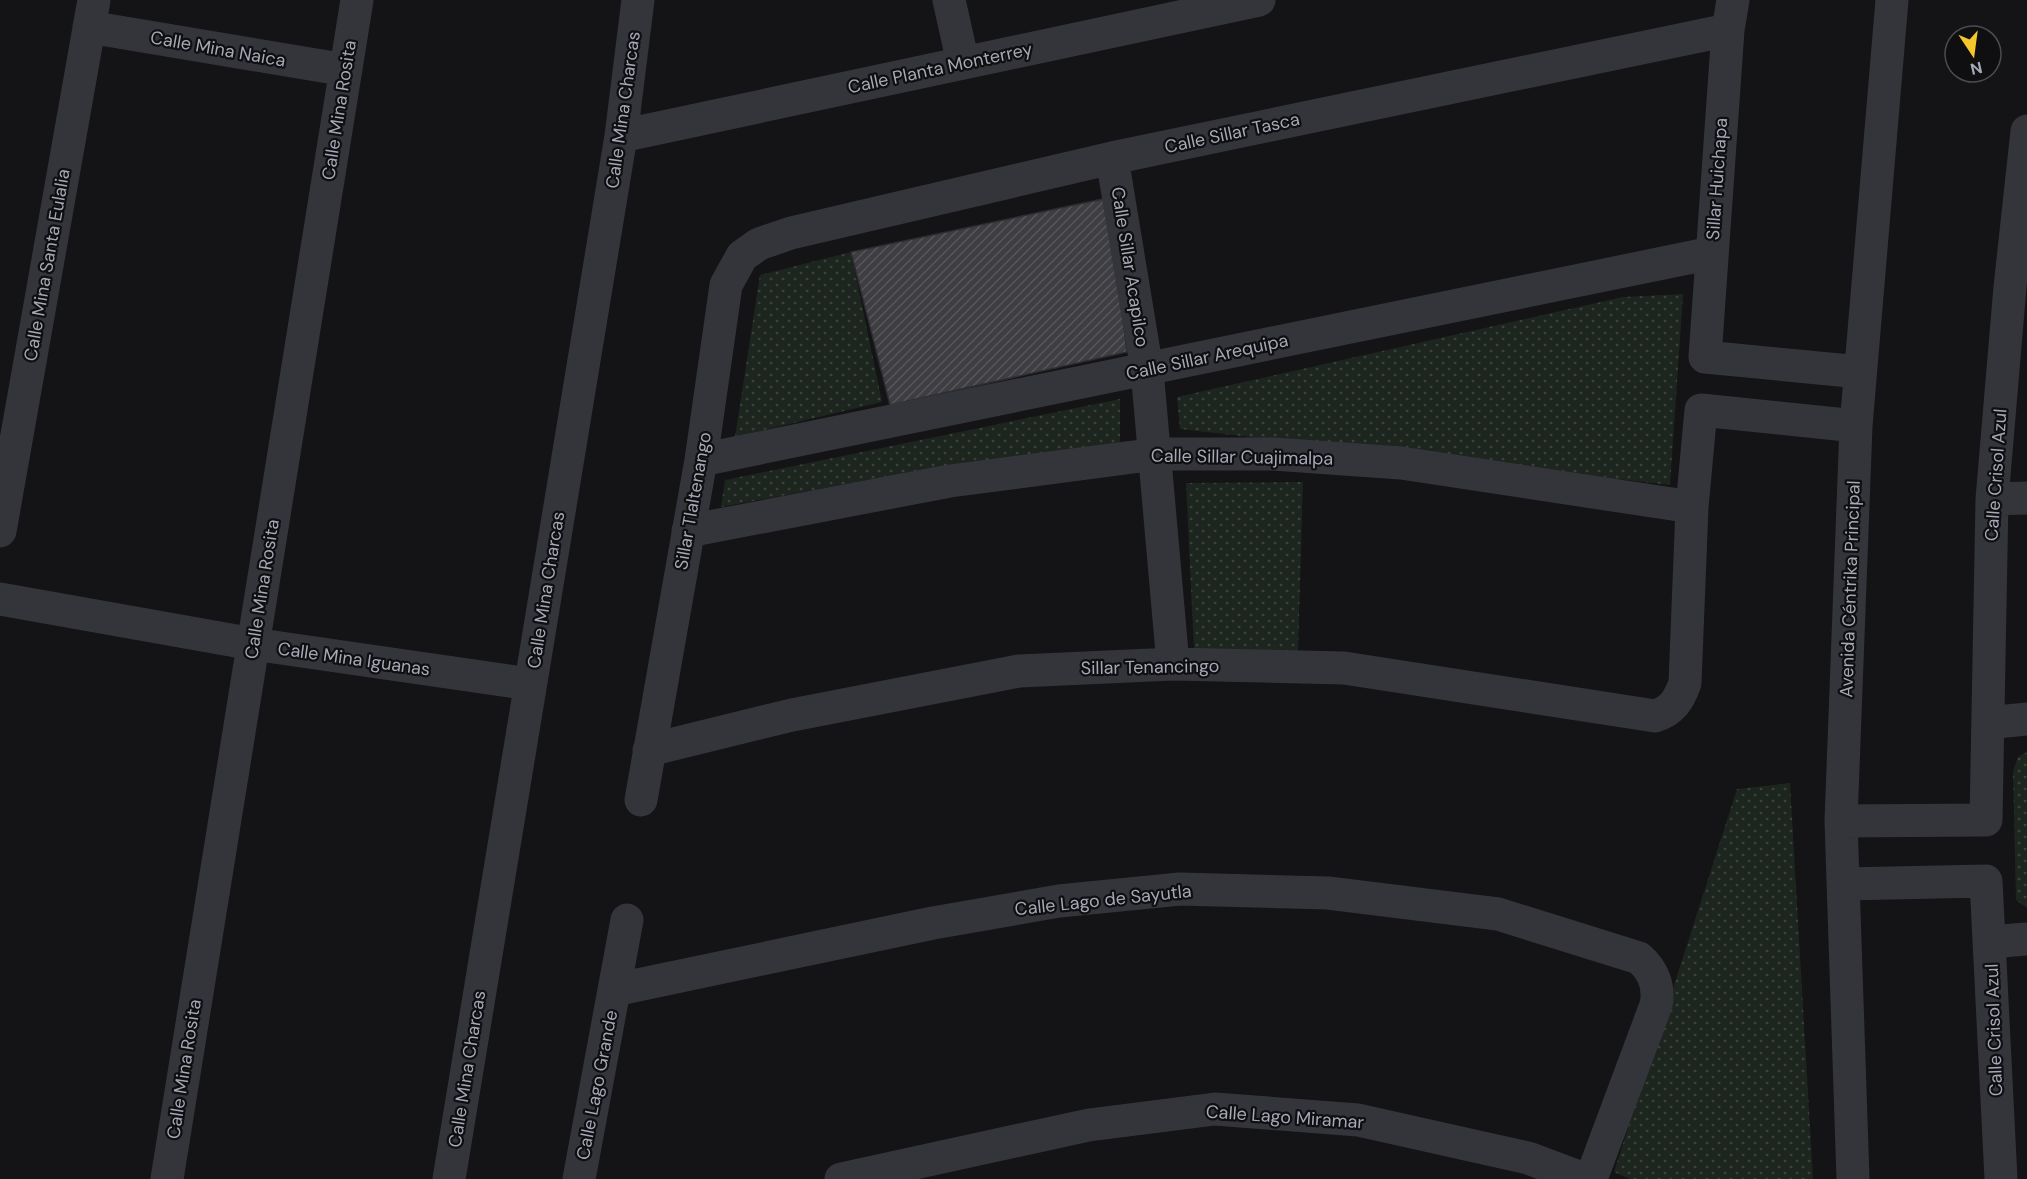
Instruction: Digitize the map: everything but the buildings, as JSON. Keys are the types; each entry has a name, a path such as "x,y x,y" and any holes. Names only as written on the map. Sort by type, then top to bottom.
{"street":[{"name":"Calle Mina Rosita","path":"167,1179 357,0"},
{"name":"Calle Mina Charcas","path":"449,1179 621,136 638,0"},
{"path":"949,0 963,63"},
{"name":"Calle Planta Monterrey","path":"621,136 1259,0"},
{"name":"Avenida Céntrika Principal","path":"1853,1179 1841,821 1856,426 1892,0"},
{"name":"Calle Mina Naica","path":"92,14 346,70"},
{"name":"Calle Mina Santa Eulalia","path":"0,531 92,14"},
{"name":"Sillar Huichapa","path":"1731,15 1705,357 1860,372"},
{"name":"Calle Sillar Tasca","path":"742,256 759,244 791,233 1731,15"},
{"name":"Calle Crisol Azul","path":"1841,821 1986,820 1992,500 2018,286 2027,131"},
{"name":"Calle Sillar Acapilco","path":"1112,158 1147,370 1173,663"},
{"name":"Calle Sillar Arequipa","path":"701,460 1712,253"},
{"name":"Sillar Tlaltenango","path":"642,800 701,460 726,285 742,256"},
{"path":"1692,507 1701,410 1856,426"},
{"name":"Calle Sillar Cuajimalpa","path":"688,531 950,481 1156,454 1273,454 1401,463 1692,507"},
{"path":"1992,500 2027,498"},
{"name":"Sillar Tenancingo","path":"650,750 792,715 1019,671 1173,663 1344,668 1654,716 1664,714 1679,700 1685,684 1692,507"},
{"name":"Calle Mina Iguanas","path":"0,599 253,644 530,684"},
{"path":"1988,723 2027,719"},
{"name":"Calle Crisol Azul","path":"1843,884 1986,881 2009,1161"},
{"name":"Calle Lago de Sayutla","path":"614,990 944,921 1059,901 1180,889 1328,893 1497,914 1639,958 1649,967 1654,977 1656,1005 1591,1179"},
{"name":"Calle Lago Grande","path":"579,1179 627,920"},
{"path":"1990,942 2027,939"},
{"name":"Calle Lago Miramar","path":"841,1179 1089,1125 1215,1109 1358,1119 1528,1158 1584,1179"}],"shaded area":[{"path":"851,252 882,402 735,437 760,275"},
{"path":"1683,294 1670,485 1180,429 1177,397 1623,297"},
{"path":"1120,399 1120,443 950,465 721,507 725,480"},
{"path":"1303,482 1298,653 1194,650 1186,483"},
{"path":"2027,752 2027,908 2016,900 2013,771 2018,757"},
{"path":"1790,783 1813,1179 1630,1179 1614,1172 1737,789"}]}
